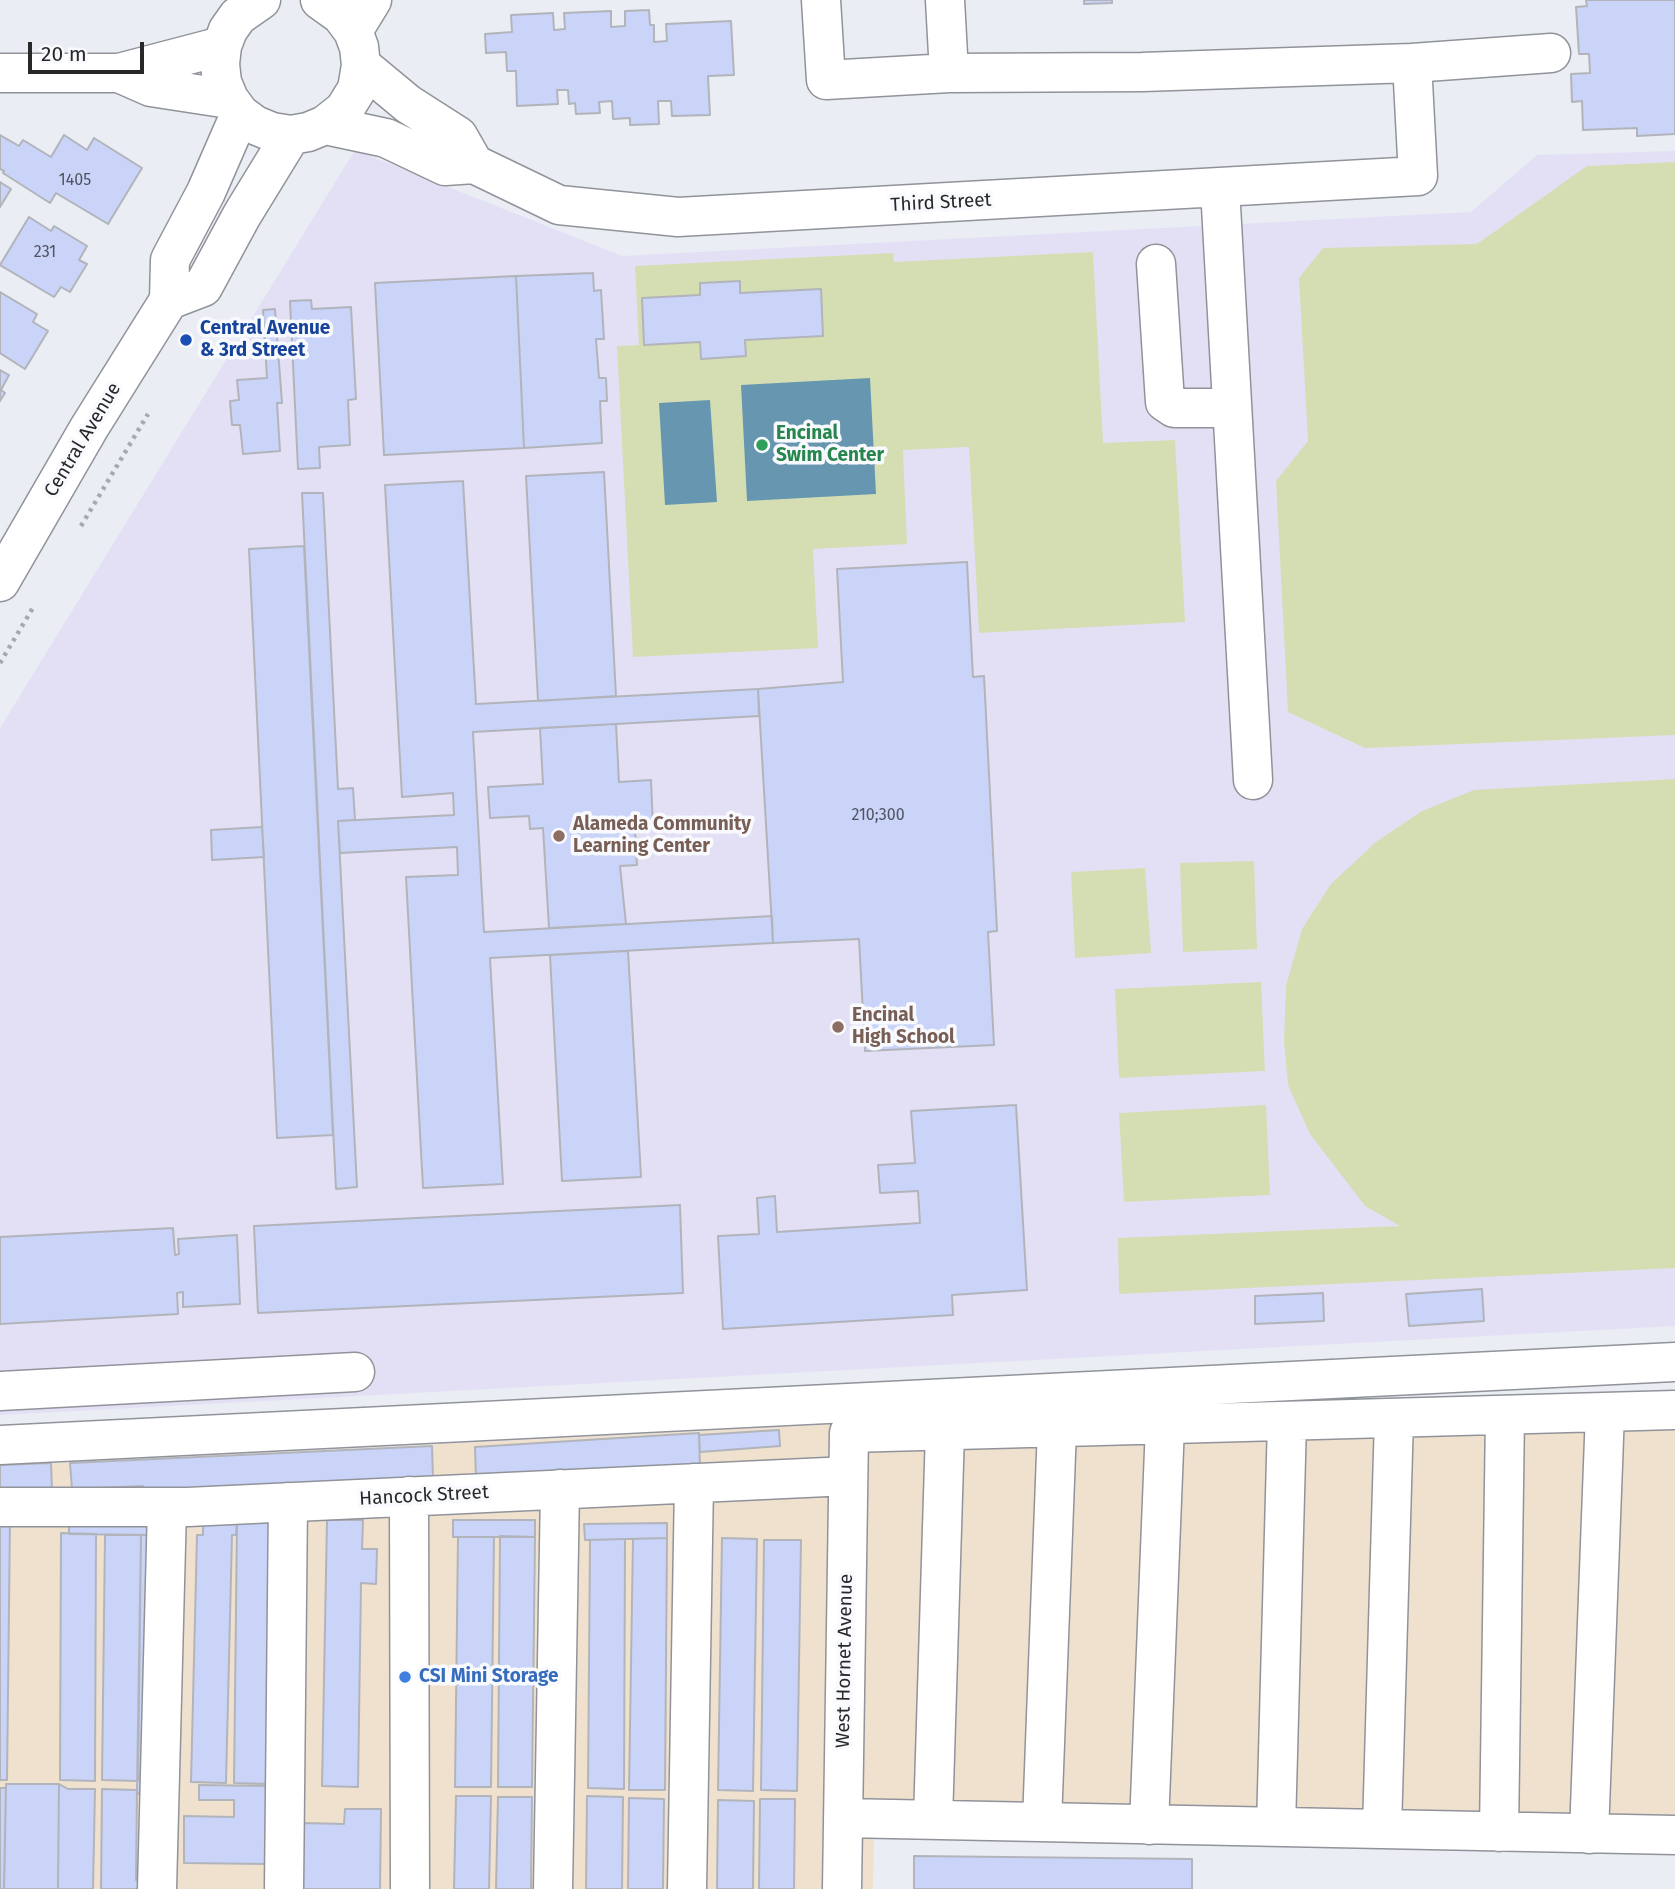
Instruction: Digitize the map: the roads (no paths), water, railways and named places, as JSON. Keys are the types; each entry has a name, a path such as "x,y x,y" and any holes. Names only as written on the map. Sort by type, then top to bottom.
{"street":[{"path":"320,0 362,32 408,104 458,136 474,164"},
{"path":"821,0 826,80 949,73 1129,72 1412,63 1551,53"},
{"path":"945,0 949,73"},
{"path":"239,15 219,64 222,82 235,106 206,192 170,260 169,300 203,287 242,215 308,130 344,110 357,89 362,32"},
{"path":"119,73 239,15"},
{"name":"Third Street","path":"235,106 255,125 272,132 308,130 386,138 446,166 474,164 559,205 678,217 1418,176 1412,63"},
{"path":"0,73 119,73 151,87 235,106"},
{"path":"1220,188 1253,780"},
{"path":"1156,264 1165,402 1174,408 1232,408"},
{"name":"Central Avenue","path":"0,582 89,428 169,300"},
{"path":"0,1445 1675,1362"},
{"path":"0,1391 355,1372"},
{"path":"933,1820 945,1430 1675,1410"},
{"path":"1589,1834 1605,1412"},
{"path":"1499,1832 1505,1415"},
{"path":"1382,1829 1394,1418"},
{"path":"1276,1827 1287,1421"},
{"path":"1149,1825 1165,1425"},
{"path":"1042,1822 1057,1428"},
{"name":"West Hornet Avenue","path":"842,1889 849,1433 945,1430"},
{"name":"Hancock Street","path":"0,1507 167,1507 848,1476"},
{"path":"687,1889 694,1483"},
{"path":"553,1889 560,1489"},
{"path":"409,1496 410,1889"},
{"path":"284,1889 288,1502"},
{"path":"157,1889 167,1507"},
{"path":"843,1818 1675,1835"}],"water":[{"name":"Encinal Swim Center","path":"870,378 876,494 747,501 741,385"},
{"path":"710,400 717,502 665,505 659,403"}],"place":[{"name":"Central Avenue & 3rd Street","path":"186,340"},
{"name":"Encinal Swim Center","path":"762,445"},
{"name":"Alameda Community Learning Center","path":"559,836"},
{"name":"Encinal High School","path":"838,1027"},
{"name":"CSI Mini Storage","path":"405,1677"}]}
